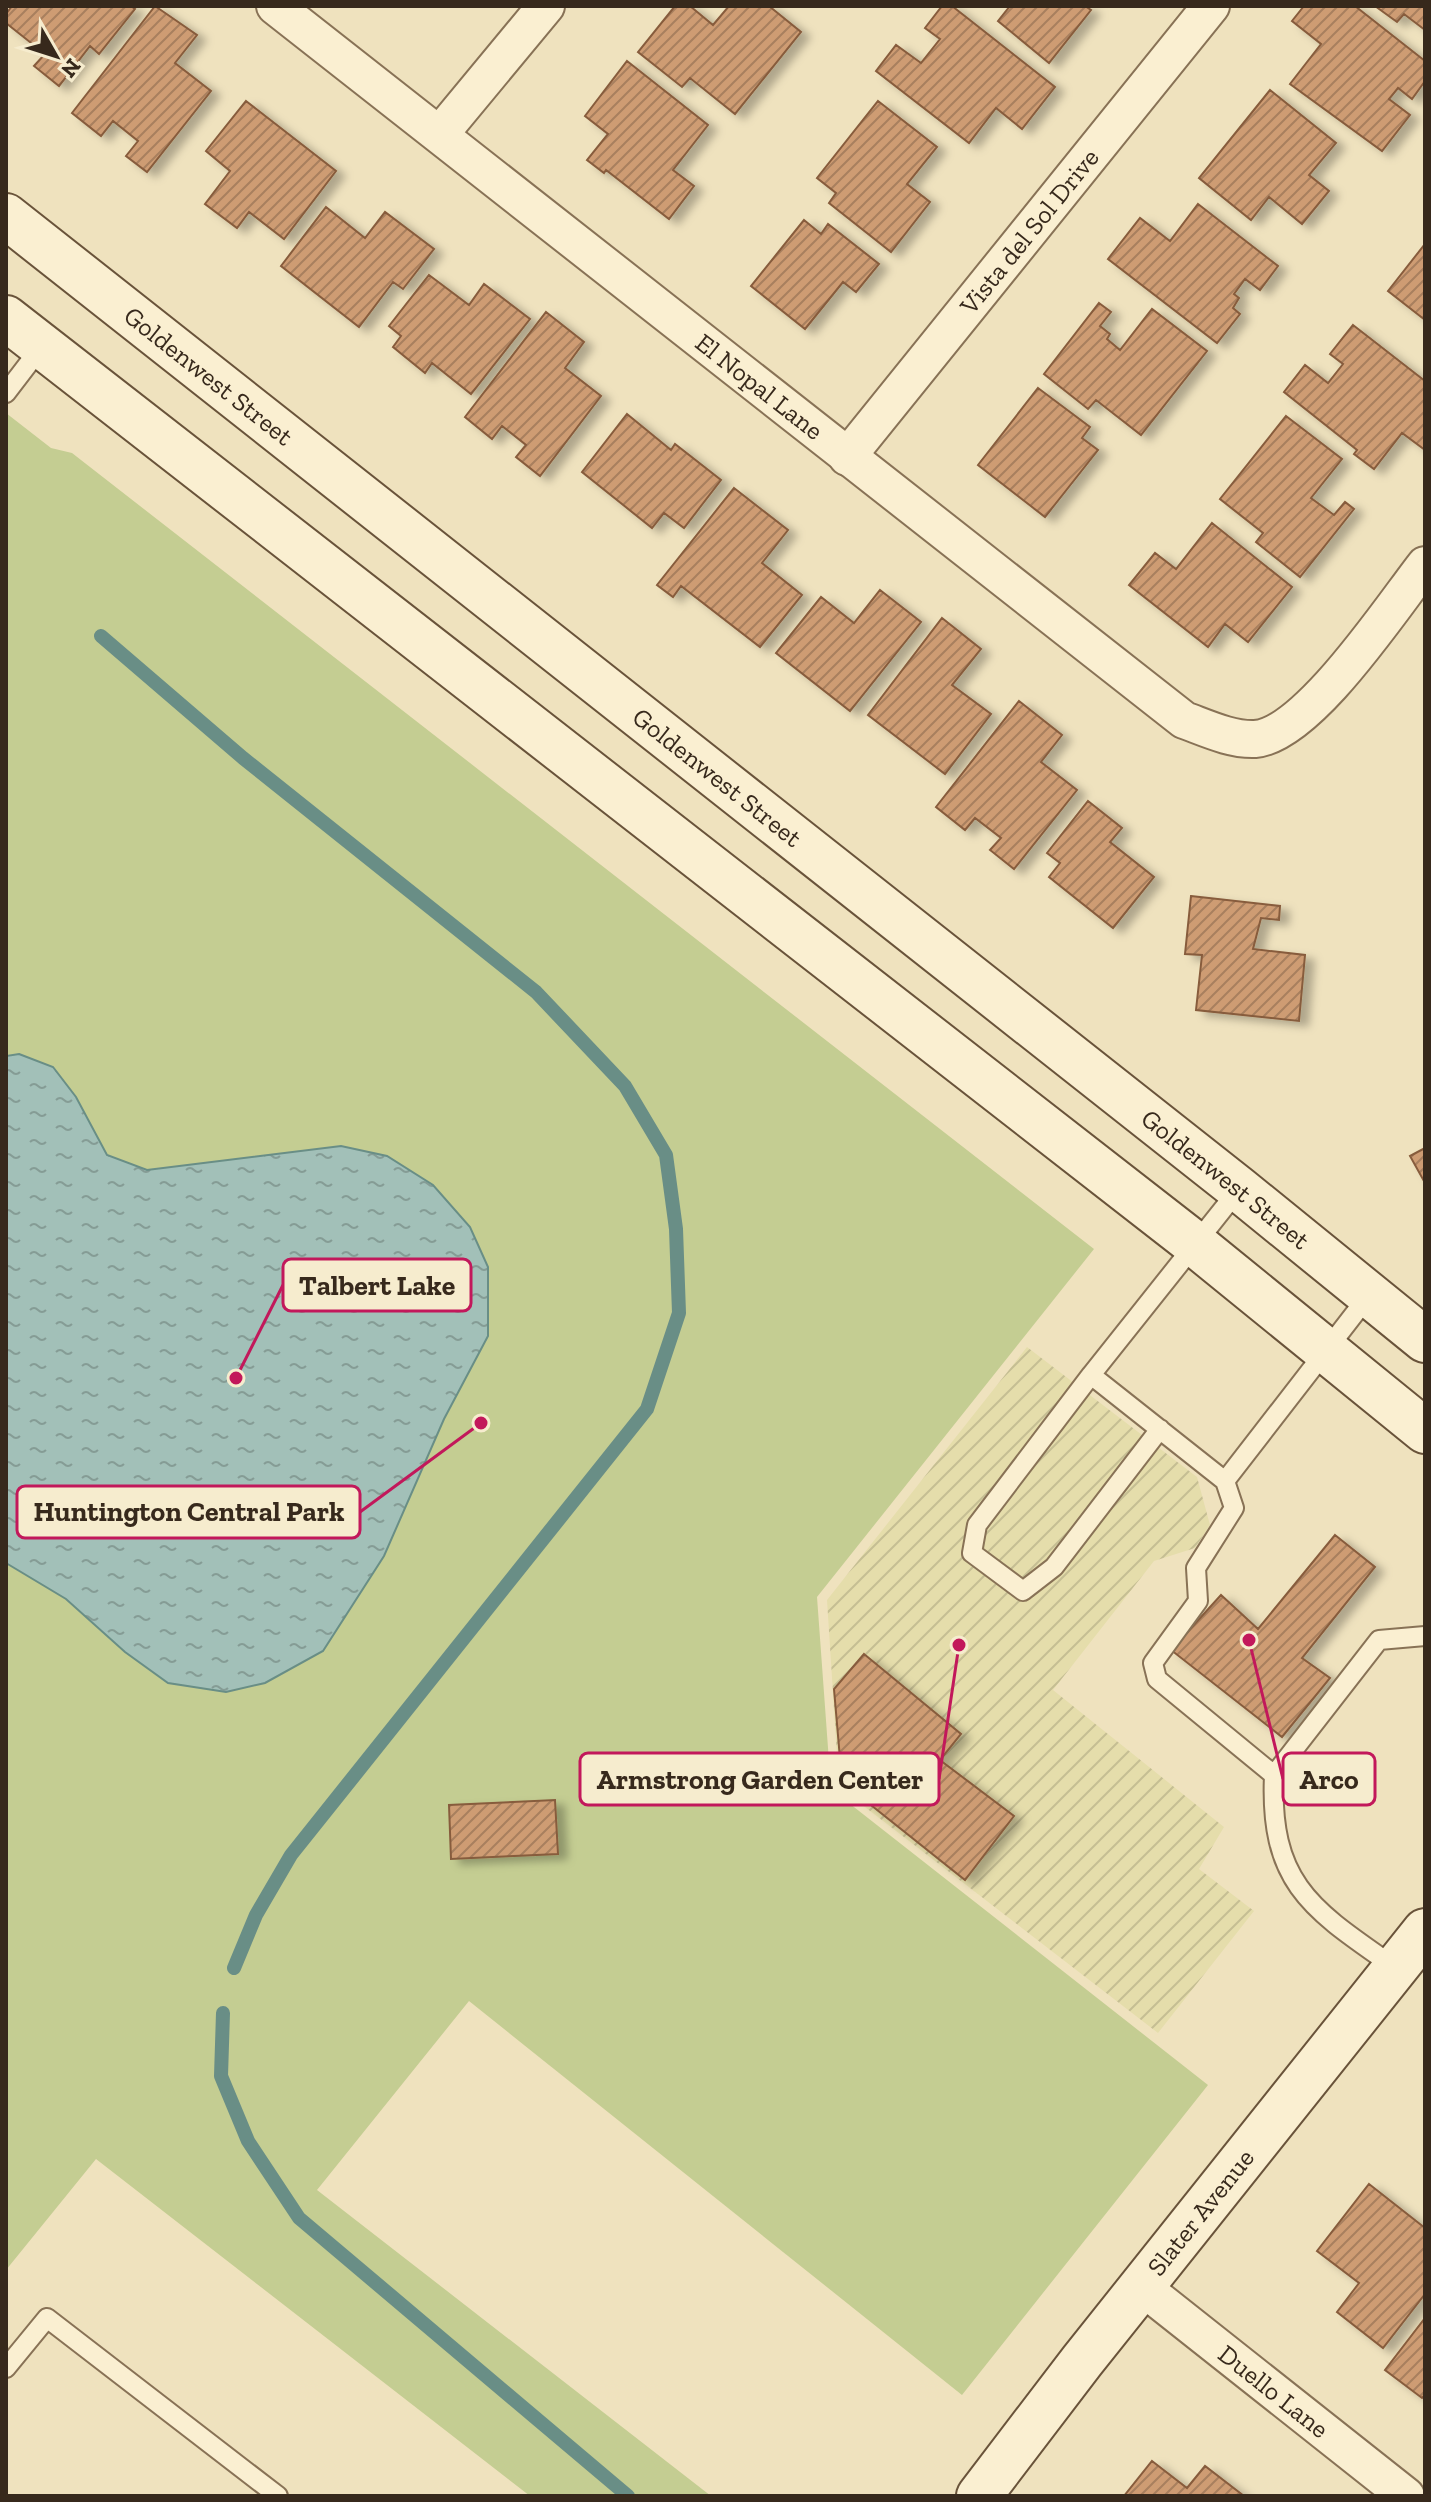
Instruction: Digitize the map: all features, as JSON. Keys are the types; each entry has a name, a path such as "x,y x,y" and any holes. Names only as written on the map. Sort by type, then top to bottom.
{"main road":[{"name":"Goldenwest Street","path":"6,216 1239,1189 1425,1340"},
{"path":"6,318 1195,1244 1425,1431"},
{"name":"Slater Avenue","path":"979,2496 1425,1931"}],"street":[{"name":"El Nopal Lane","path":"275,6 1184,720 1225,735 1255,739 1279,733 1313,707 1425,565"},
{"path":"440,134 546,6"},
{"name":"Vista del Sol Drive","path":"847,457 1211,6"},
{"name":"Duello Lane","path":"1142,2287 1406,2496"}],"lane":[{"path":"6,393 42,346"},
{"path":"1160,1429 1054,1567 1023,1591 972,1553 977,1525 1239,1189"},
{"path":"1225,1481 1369,1295"},
{"path":"1091,1375 1225,1481 1234,1508 1196,1568 1198,1601 1153,1663 1157,1679 1274,1775"},
{"path":"1396,1968 1306,1899 1285,1866 1273,1810 1274,1775 1379,1640 1425,1636"},
{"path":"6,2368 47,2318 278,2496"}],"shaded area":[{"path":"1027,1347 1197,1477 1210,1525 1195,1548 1154,1561 1053,1690 1224,1827 1199,1869 1254,1911 1158,2033 839,1787 827,1600"}],"green space":[{"path":"6,413 51,448 72,453 1094,1249 817,1597 831,1789 1208,2085 962,2395 469,2001 317,2190 711,2496 530,2496 96,2159 6,2270"}],"water":[{"path":"19,1054 53,1067 76,1097 107,1155 147,1170 341,1146 387,1156 433,1185 470,1227 488,1267 488,1336 444,1419 384,1556 323,1651 265,1683 226,1692 168,1683 125,1652 66,1599 6,1563 6,1056"}],"building":[{"path":"12,6 131,6 135,9 99,54 90,46 59,86 34,66 45,54 6,23 6,14"},
{"path":"155,6 197,35 175,63 211,91 147,172 126,156 138,141 113,121 101,136 72,113"},
{"path":"675,6 690,6 713,25 729,6 769,6 801,32 735,114 690,78 682,87 638,52"},
{"path":"942,6 952,6 1055,87 1022,129 996,108 969,143 876,71 896,45 921,63 940,39 925,28"},
{"path":"1010,6 1085,6 1091,10 1049,63 998,21"},
{"path":"1304,6 1355,6 1425,61 1425,81 1412,99 1398,88 1389,99 1410,115 1382,151 1290,84 1321,44 1292,21"},
{"path":"1375,6 1425,6 1425,30 1404,14 1397,22"},
{"path":"627,61 708,125 673,170 694,186 669,219 606,170 604,173 587,160 608,134 585,116"},
{"path":"1270,90 1336,143 1309,175 1329,191 1302,224 1269,197 1251,220 1199,178"},
{"path":"246,101 336,171 284,239 249,212 237,228 205,204 230,171 206,151"},
{"path":"878,101 937,147 907,184 930,202 891,252 829,203 836,193 817,178"},
{"path":"1198,204 1278,266 1260,290 1245,279 1234,294 1239,298 1233,308 1240,314 1217,343 1108,259 1140,218 1170,241"},
{"path":"326,207 365,238 385,212 434,249 403,289 393,282 359,327 281,266"},
{"path":"804,220 821,234 828,224 879,264 856,292 843,282 805,329 751,286"},
{"path":"1425,244 1425,320 1388,291"},
{"path":"429,275 469,305 484,284 530,319 471,394 432,363 425,373 393,347 401,336 389,326"},
{"path":"1099,303 1111,312 1100,326 1110,334 1107,339 1120,350 1152,309 1207,351 1141,435 1096,400 1088,409 1044,374"},
{"path":"546,312 584,342 565,368 601,396 540,476 516,457 526,445 502,426 492,439 465,417"},
{"path":"1353,325 1425,381 1425,450 1402,433 1374,469 1354,454 1357,450 1284,392 1305,365 1328,383 1343,364 1330,354"},
{"path":"1038,388 1090,427 1082,438 1098,450 1045,517 978,465"},
{"path":"627,414 671,450 675,444 721,480 684,528 664,513 652,528 582,472"},
{"path":"1286,416 1342,459 1311,498 1334,515 1345,502 1354,509 1300,577 1256,542 1263,533 1220,499"},
{"path":"734,488 788,530 762,563 802,595 760,647 681,586 673,597 657,585"},
{"path":"1212,523 1292,587 1248,642 1225,624 1208,647 1129,585 1155,553 1176,569"},
{"path":"880,590 921,622 850,711 776,653 821,597 854,623"},
{"path":"942,618 981,649 952,685 991,714 945,774 868,715"},
{"path":"1019,701 1062,735 1041,762 1077,790 1014,869 990,850 1001,838 975,818 965,830 936,807"},
{"path":"1088,801 1122,828 1110,842 1154,877 1113,928 1049,877 1060,863 1047,853"},
{"path":"1191,896 1280,906 1279,920 1261,918 1253,949 1305,955 1299,1021 1196,1010 1202,955 1185,954"},
{"path":"1425,1148 1425,1183 1410,1156"},
{"path":"1335,1535 1375,1567 1302,1658 1330,1678 1282,1737 1171,1650 1221,1595 1258,1629"},
{"path":"864,1654 961,1734 940,1760 1014,1816 965,1880 842,1782 834,1689"},
{"path":"555,1800 558,1854 451,1859 449,1805"},
{"path":"1369,2184 1425,2228 1425,2294 1383,2348 1337,2312 1359,2283 1317,2251"},
{"path":"1425,2318 1425,2395 1422,2398 1385,2370"},
{"path":"1152,2461 1187,2488 1205,2466 1244,2496 1124,2496"}],"waterway":[{"path":"101,636 243,758 536,992 625,1086 666,1155 676,1229 679,1313 647,1409 291,1855 256,1915 234,1968"},
{"path":"223,2013 221,2076 248,2141 299,2218 628,2496"}],"place":[{"name":"Talbert Lake","path":"236,1378"},
{"name":"Huntington Central Park","path":"481,1423"},
{"name":"Arco","path":"1249,1640"},
{"name":"Armstrong Garden Center","path":"959,1645"}]}
